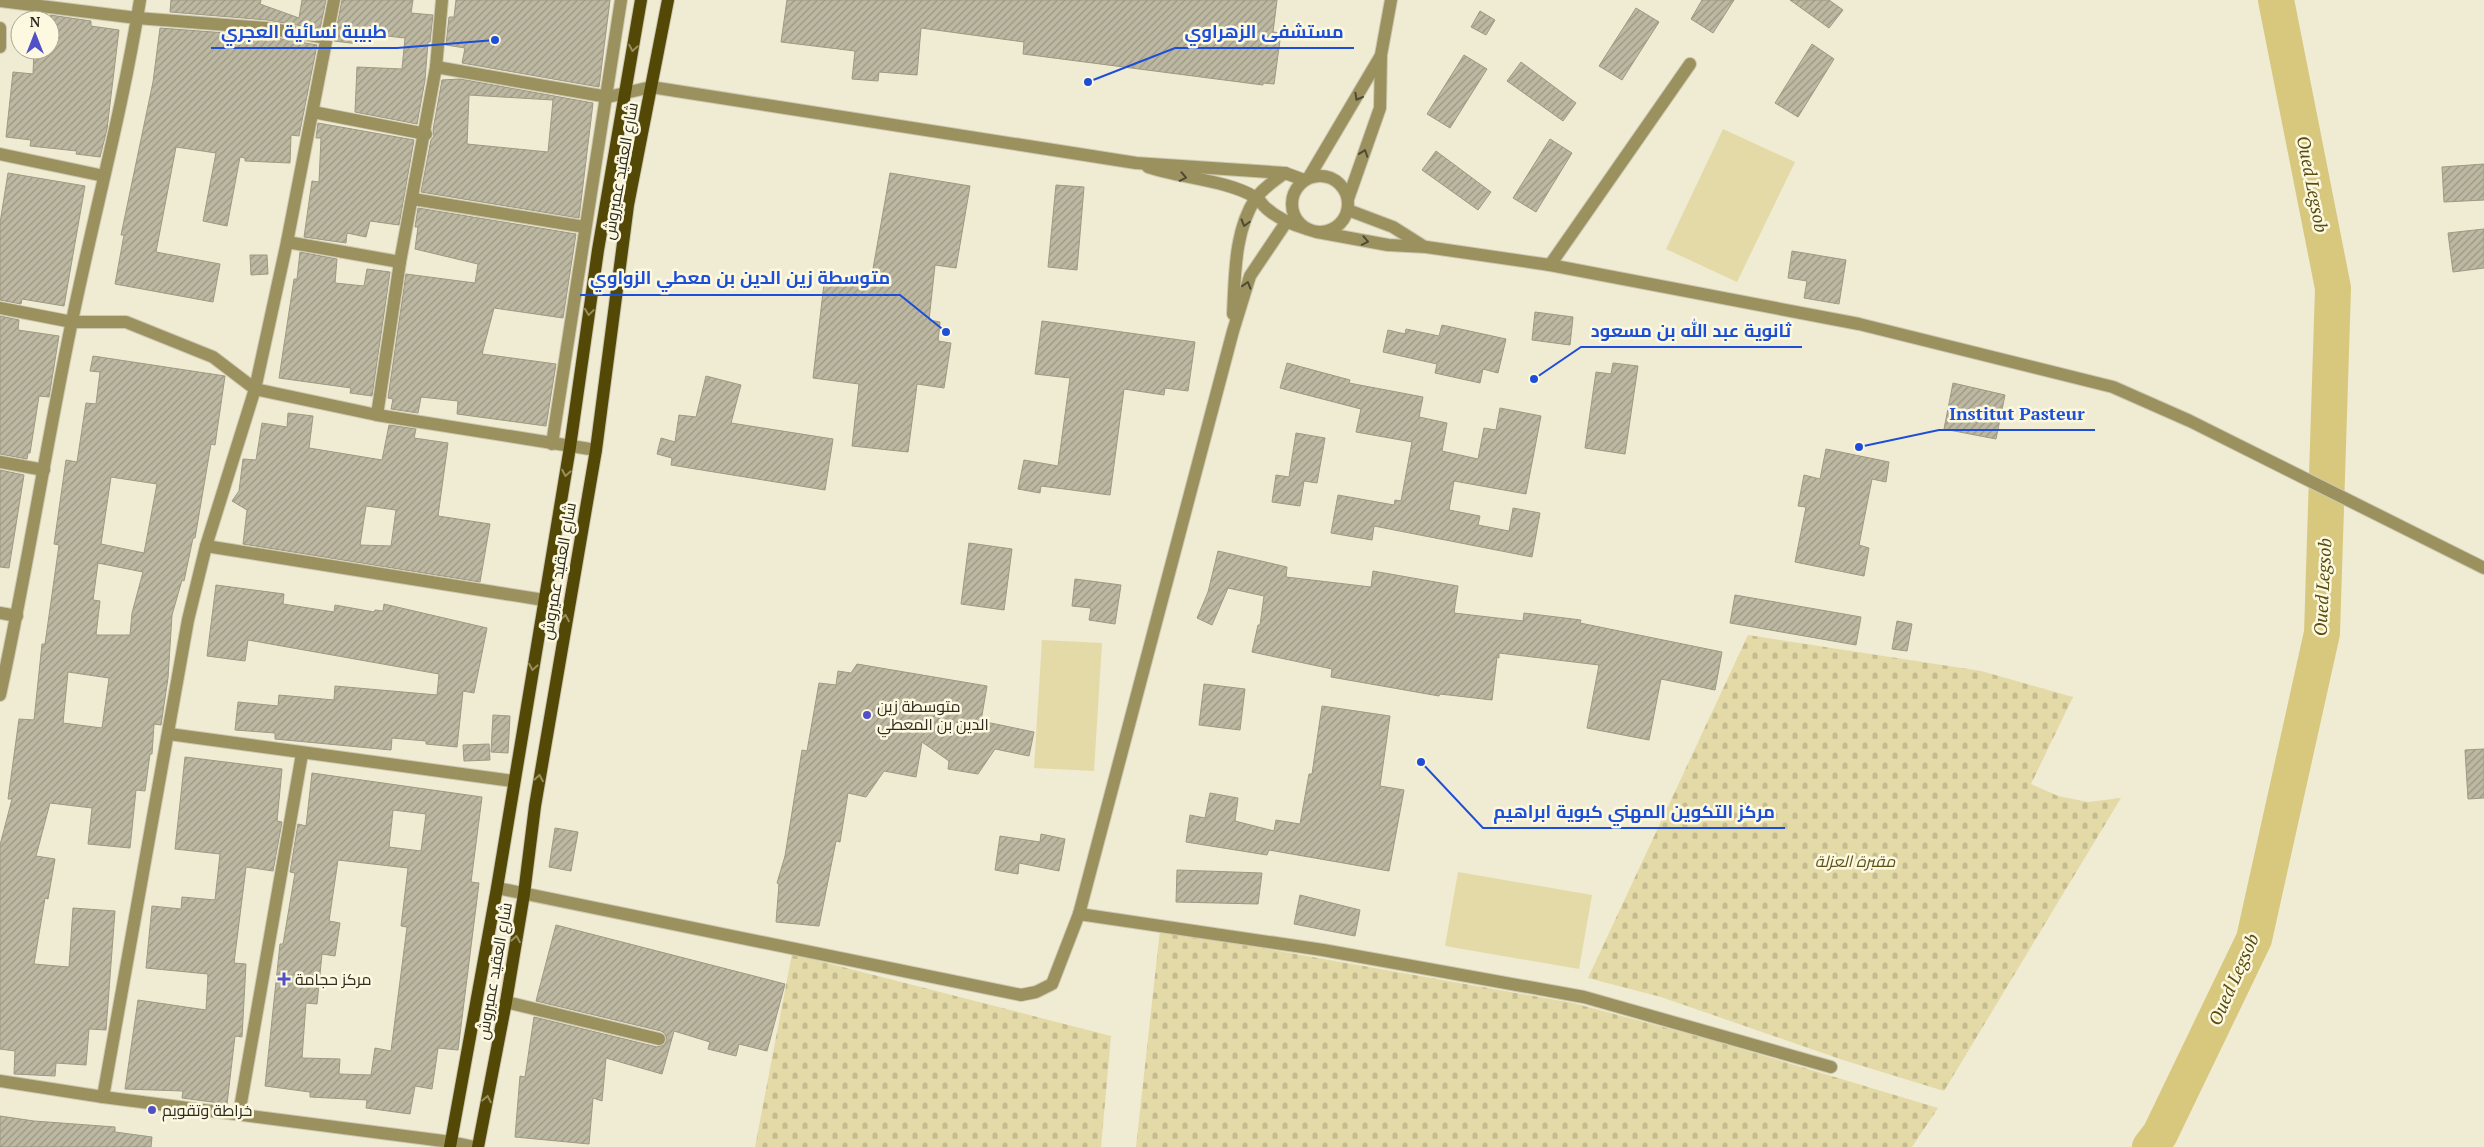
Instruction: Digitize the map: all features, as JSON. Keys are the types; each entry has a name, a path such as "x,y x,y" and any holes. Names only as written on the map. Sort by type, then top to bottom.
{"main road":[{"name":"شارع العقيد عميروش","path":"451,1144 497,888 570,447 598,250 641,0"},
{"name":"شارع العقيد عميروش","path":"476,1147 506,1002 524,894 536,796 596,450 628,205 668,0"}],"street":[{"path":"0,695 17,616 72,322 140,0"},
{"path":"103,1097 188,620 206,546 254,389 287,242 334,0"},
{"path":"377,415 400,262 426,134 436,67 442,0"},
{"path":"552,444 622,0"},
{"path":"1382,54 1306,178 1296,187 1291,206 1294,215 1312,230 1333,229 1340,224 1348,204 1380,108 1382,54 1391,0"},
{"path":"0,1 137,18 266,28 327,38"},
{"path":"0,28 0,47"},
{"path":"1550,265 1690,64"},
{"path":"436,67 608,96 651,87 1136,163 1285,172 1306,178 1326,176 1334,178 1346,190 1348,204"},
{"path":"313,112 426,134"},
{"path":"0,154 104,176"},
{"path":"1136,163 1171,175 1224,186 1256,197 1266,208 1287,221 1312,230 1388,245 1426,247 1550,265 1859,324 2112,387 2190,421 2483,567"},
{"path":"1233,331 1236,266 1248,214 1256,197 1285,172"},
{"path":"413,199 585,227"},
{"path":"1348,204 1393,227 1426,247"},
{"path":"497,888 1021,994 1036,992 1052,984 1079,914 1233,331 1250,276 1287,221"},
{"path":"287,242 400,262"},
{"path":"0,308 72,322 126,322 213,357 254,389 377,415 596,450"},
{"path":"0,462 44,470"},
{"path":"206,546 544,600"},
{"path":"0,613 17,616"},
{"path":"169,734 514,782"},
{"path":"239,1114 302,754"},
{"path":"1079,914 1323,950 1584,996 1832,1067"},
{"path":"506,1002 659,1039"},
{"path":"0,1081 103,1097 476,1147"}],"green space":[{"path":"1723,129 1795,162 1737,282 1666,249"},
{"name":"مقبرة العزلة","path":"1748,635 1981,671 2073,697 2031,784 2058,796 2088,802 2121,798 1944,1091 1843,1060 1661,997 1588,978"},
{"path":"1042,640 1102,643 1094,771 1034,768"},
{"path":"1458,872 1592,895 1579,969 1445,946"},
{"path":"1160,930 1573,1003 1708,1039 1938,1108 1912,1147 1136,1147"},
{"path":"792,954 1111,1036 1101,1147 755,1147"}],"building":[{"path":"171,0 261,0 260,4 299,18 302,0 326,0 320,29 267,20 170,12"},
{"path":"342,0 413,0 411,13 433,15 430,42 428,42 425,80 417,124 355,112 357,67 402,69 405,38 360,33 359,44 334,41"},
{"path":"456,0 610,0 599,87 462,63 465,48 446,45 449,17 454,17"},
{"path":"787,0 1277,0 1273,32 1281,33 1274,84 1263,83 1263,85 1023,54 1024,42 921,28 917,75 879,72 878,81 852,79 855,51 781,42"},
{"path":"1702,0 1734,0 1713,33 1691,19"},
{"path":"1790,0 1829,0 1843,10 1829,28"},
{"path":"1636,8 1659,22 1622,80 1599,66"},
{"path":"1480,11 1495,20 1486,35 1471,27"},
{"path":"60,16 91,21 91,26 119,30 107,129 100,157 76,154 77,151 30,146 31,140 6,137 13,72 33,74 34,60 60,60"},
{"path":"160,28 265,36 317,45 299,136 291,135 290,163 245,161 245,158 240,157 227,226 203,221 216,153 176,147 156,252 220,264 213,302 115,284 124,235 121,235 153,82"},
{"path":"1812,44 1834,59 1798,117 1775,103"},
{"path":"1464,55 1487,69 1450,128 1427,114"},
{"path":"1521,62 1576,103 1563,121 1507,81"},
{"path":"460,79 593,103 579,218 421,192 431,140 434,136 433,130 442,80","holes":["469,95 553,100 548,152 467,144"]},
{"path":"318,123 414,140 399,225 370,221 366,237 347,233 346,243 304,237 312,181 319,182 321,138 316,138"},
{"path":"1550,139 1572,153 1536,212 1513,198"},
{"path":"1436,151 1491,192 1478,210 1422,170"},
{"path":"2484,164 2484,200 2444,202 2442,167"},
{"path":"8,173 85,186 64,306 22,299 21,304 0,300 0,223"},
{"path":"890,173 970,186 956,268 935,265 929,320 940,322 938,341 951,343 944,388 917,384 908,452 852,446 859,384 813,378 825,275 871,280"},
{"path":"1056,185 1084,187 1077,270 1048,267"},
{"path":"418,208 576,234 563,318 494,308 482,354 556,364 546,426 457,414 458,401 421,397 418,413 391,409 393,399 388,398 406,274 475,283 478,264 415,249 418,227 415,227"},
{"path":"2484,229 2484,268 2453,272 2448,233"},
{"path":"1792,251 1846,260 1839,304 1804,298 1807,281 1788,278"},
{"path":"300,252 337,259 335,283 364,286 367,269 390,272 372,396 350,393 351,388 279,378"},
{"path":"250,255 267,255 268,274 251,275"},
{"path":"1535,312 1573,317 1570,345 1532,340"},
{"path":"0,316 19,320 18,330 59,336 49,397 39,396 30,453 28,453 27,459 0,454"},
{"path":"1042,321 1195,342 1188,391 1165,388 1164,395 1124,389 1110,495 1041,486 1040,493 1018,489 1024,460 1058,466 1070,378 1035,374"},
{"path":"1442,325 1506,339 1498,373 1483,369 1480,383 1435,373 1437,364 1383,352 1388,330 1405,334 1406,329 1439,336"},
{"path":"93,356 225,376 215,445 211,444 195,538 193,538 184,581 182,580 172,615 168,678 161,725 154,724 152,754 150,754 145,791 136,790 130,848 88,844 92,808 50,803 36,856 55,859 48,899 45,898 34,964 69,967 73,908 115,911 106,1030 89,1029 86,1065 56,1063 55,1076 14,1074 15,1051 0,1049 0,845 12,799 8,799 19,719 34,720 42,644 45,644 59,545 54,544 66,460 77,462 86,403 96,404 100,372 90,371","holes":["111,477 157,484 144,553 101,544","98,563 143,572 132,613 130,635 96,635 100,601 93,600","68,672 109,678 102,728 63,723"]},
{"path":"1287,363 1350,380 1349,383 1423,397 1419,417 1447,423 1442,451 1478,459 1484,428 1496,430 1500,408 1541,416 1526,494 1454,481 1449,510 1480,516 1478,525 1509,531 1513,508 1540,513 1532,557 1374,526 1372,540 1331,533 1338,495 1394,505 1395,500 1401,501 1412,442 1356,432 1361,409 1280,388"},
{"path":"1613,363 1638,366 1625,454 1585,448 1596,372 1611,374"},
{"path":"706,376 741,385 731,423 833,439 825,490 671,465 672,458 657,454 661,438 675,442 679,415 696,417"},
{"path":"1953,383 2005,395 1996,439 1944,429"},
{"path":"288,413 313,416 309,448 382,460 389,425 416,429 414,438 448,443 438,516 490,524 480,582 243,544 247,510 232,501 239,491 243,459 256,460 262,423 287,427","holes":["366,506 396,510 391,546 360,545"]},
{"path":"1296,433 1325,438 1317,483 1304,481 1300,506 1272,502 1276,475 1289,477"},
{"path":"1826,449 1889,462 1886,482 1872,479 1859,545 1869,548 1864,576 1795,562 1806,507 1798,506 1804,475 1820,479"},
{"path":"0,470 24,475 9,568 0,567"},
{"path":"969,543 1012,549 1004,610 961,604"},
{"path":"1218,551 1287,567 1286,577 1371,587 1373,571 1458,586 1454,613 1523,621 1524,613 1581,620 1580,623 1722,652 1715,690 1661,679 1649,740 1587,728 1599,665 1499,653 1492,700 1440,694 1439,696 1331,677 1332,669 1252,652 1258,625 1260,625 1264,596 1228,588 1212,625 1197,618 1208,592"},
{"path":"1075,579 1121,585 1115,624 1089,620 1091,608 1072,606"},
{"path":"216,585 284,594 283,604 334,612 335,605 374,612 375,610 383,611 384,604 487,628 474,693 463,691 457,747 426,744 426,741 392,738 391,750 275,739 275,733 235,730 238,702 278,706 279,695 334,700 335,686 437,695 439,674 248,640 245,661 207,656"},
{"path":"1735,595 1861,617 1856,645 1730,623"},
{"path":"1897,621 1912,624 1907,651 1892,649"},
{"path":"857,664 987,686 981,721 1034,732 1029,756 995,749 978,774 948,769 949,761 922,742 916,777 884,771 866,797 848,793 840,842 836,841 819,926 776,922 779,884 777,883 785,856 802,750 807,751 819,683 836,685 838,671 851,673"},
{"path":"1204,684 1245,689 1240,730 1199,725"},
{"path":"1322,706 1390,716 1380,786 1404,790 1389,871 1269,850 1267,855 1186,842 1190,815 1205,818 1210,793 1238,798 1235,821 1274,831 1276,820 1300,824 1309,774 1312,774"},
{"path":"493,715 510,716 508,753 491,752"},
{"path":"489,744 490,760 464,761 463,745"},
{"path":"2484,749 2484,798 2468,799 2465,750"},
{"path":"185,757 282,769 277,821 282,822 273,871 246,867 234,963 246,964 242,1037 235,1036 227,1104 182,1098 183,1091 125,1089 138,1000 206,1010 208,974 146,968 152,906 181,909 182,897 215,900 220,854 175,849"},
{"path":"312,773 482,797 471,882 479,883 458,1050 438,1048 432,1089 415,1086 410,1114 366,1108 367,1100 310,1097 310,1092 265,1086 280,944 283,944 295,873 290,872 298,824 306,826","holes":["393,810 426,814 421,851 389,847","338,860 408,868 401,926 407,927 391,1051 375,1048 371,1075 339,1074 340,1059 302,1058 306,1003 317,1004 322,954 335,956 340,923 329,921"]},
{"path":"555,828 578,832 571,871 549,867"},
{"path":"1041,834 1065,839 1059,871 1019,863 1018,874 995,870 1000,836 1040,842"},
{"path":"1177,870 1262,873 1258,904 1176,902"},
{"path":"1300,895 1360,910 1355,936 1294,924"},
{"path":"556,925 785,984 767,1051 739,1044 736,1056 708,1049 710,1042 674,1031 662,1074 606,1058 602,1101 593,1098 589,1144 515,1137 520,1076 525,1077 534,1017 657,1047 664,1045 667,1040 665,1034 661,1031 536,1001"},
{"path":"0,1116 34,1121 115,1127 115,1132 152,1137 151,1147 0,1147"}],"waterway":[{"name":"Oued Legsob","path":"2150,1147 2160,1134 2254,939 2322,633 2333,288 2276,0"}],"place":[{"name":"طبيبة نسائية العجري","path":"495,40"},
{"name":"مستشفى الزهراوي","path":"1088,82"},
{"name":"متوسطة زين الدين بن معطي الزواوي","path":"946,332"},
{"name":"ثانوية عبد الله بن مسعود","path":"1534,379"},
{"name":"Institut Pasteur","path":"1859,447"},
{"name":"متوسطة زين الدين بن المعطي","path":"867,715"},
{"name":"مركز التكوين المهني كبوية ابراهيم","path":"1421,762"},
{"name":"مركز حجامة","path":"284,979"},
{"name":"خراطة وتقويم","path":"152,1110"}]}
